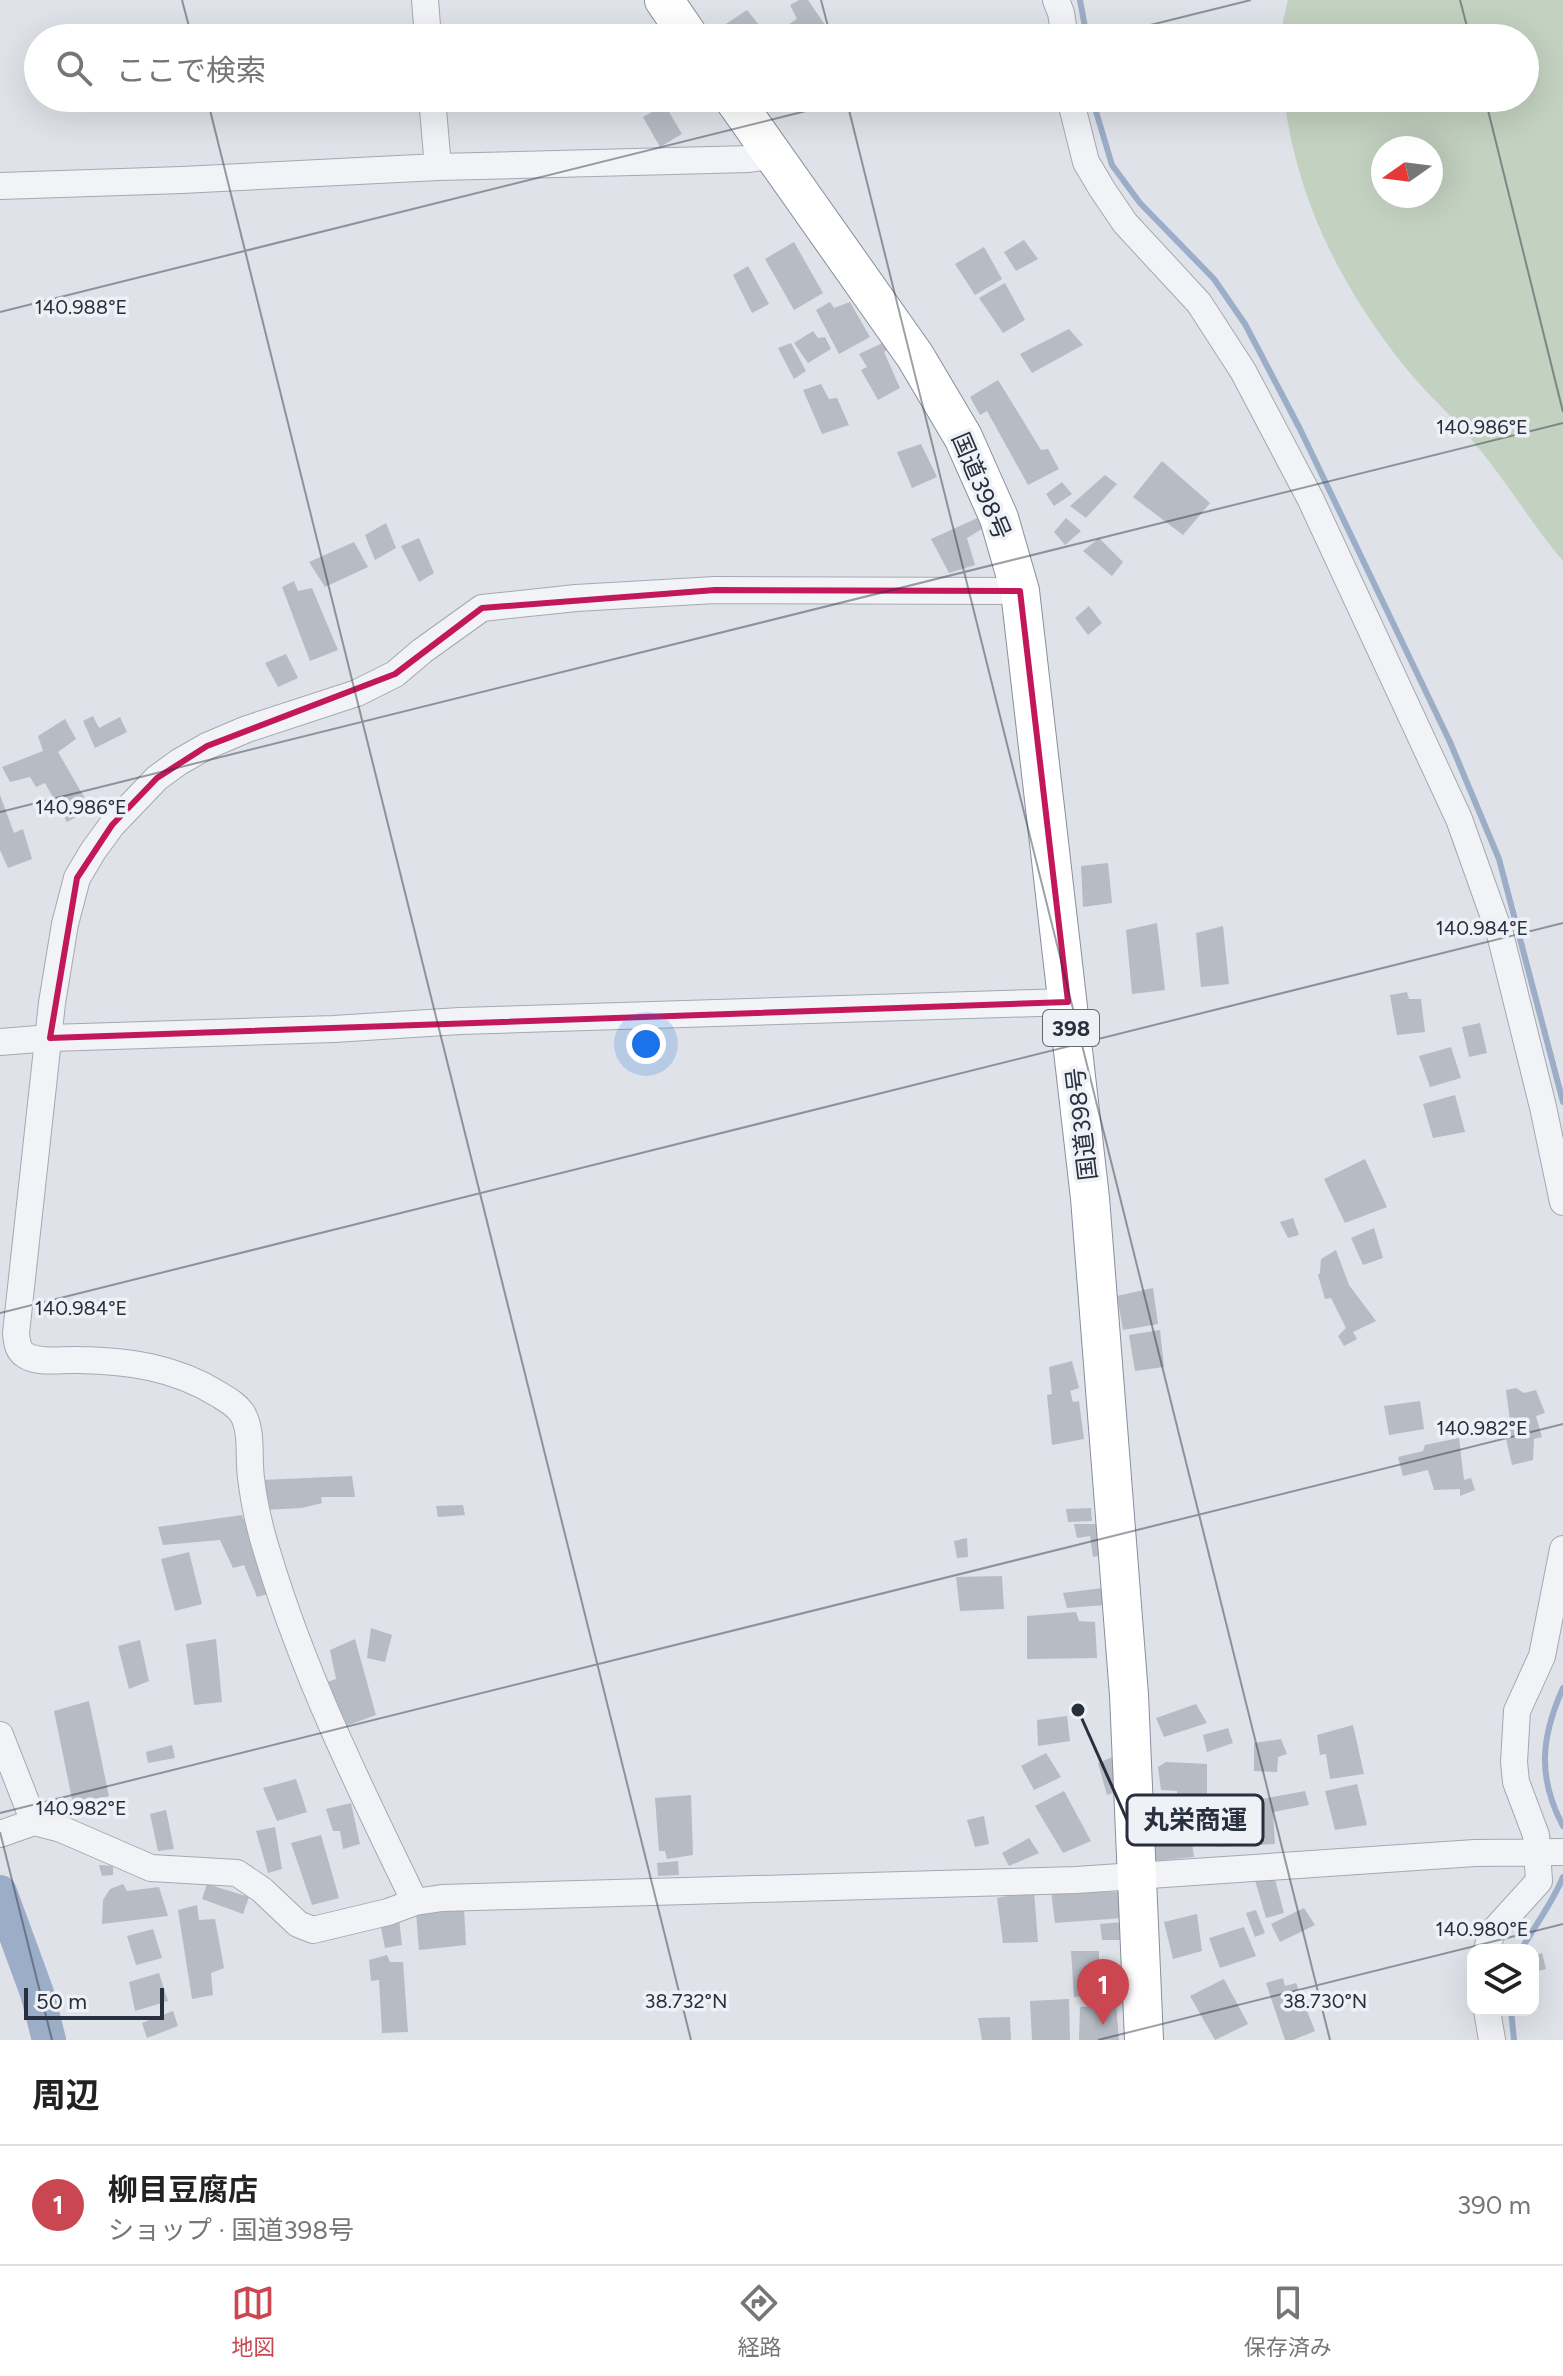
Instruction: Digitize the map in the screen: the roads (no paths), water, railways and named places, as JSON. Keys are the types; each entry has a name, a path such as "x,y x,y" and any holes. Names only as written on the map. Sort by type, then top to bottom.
{"highway":[{"path":"664,0 680,24"},
{"name":"国道398号","path":"743,112 915,356 963,437 999,518 1020,591 1092,1214 1129,1695 1144,2040"}],"street":[{"path":"425,0 427,24"},
{"path":"1056,0 1063,24"},
{"path":"433,112 438,167"},
{"path":"1074,112 1086,162 1102,189 1125,223 1199,303 1243,371 1310,498 1459,819 1500,934 1563,1202"},
{"path":"0,186 438,167 749,159 773,155"},
{"path":"415,1902 318,1697 268,1557 256,1514 247,1425 243,1415 230,1402 206,1387 156,1367 125,1362 34,1359 26,1356 17,1344 56,972 77,878 112,825 157,778 179,762 207,746 261,724 357,693 395,674 482,608 576,598 715,590 1020,591"},
{"path":"0,1042 492,1020 1068,1002"},
{"path":"1553,1853 1536,1835 1516,1782 1514,1762 1517,1711 1542,1656 1563,1549"},
{"path":"0,1735 34,1822"},
{"path":"0,1834 34,1822 61,1829 151,1868 237,1873 262,1890 298,1924 313,1930 388,1912 415,1902 442,1898 1076,1880 1475,1853 1553,1853"},
{"path":"1488,1944 1491,1934 1539,1881 1553,1853"},
{"path":"1488,2016 1492,2040"}],"waterway":[{"path":"1080,0 1084,24"},
{"path":"1096,112 1112,165 1140,203 1214,279 1245,324 1300,429 1450,742 1499,859 1563,1102"},
{"path":"1563,1688 1550,1723 1545,1757 1549,1791 1563,1826"},
{"path":"1525,1944 1563,1877"},
{"path":"0,1892 37,1993 49,2040"},
{"path":"1512,2016 1514,2040"}],"place":[{"name":"丸栄商運","path":"1078,1710"},
{"name":"柳目豆腐店","path":"1103,2025"}]}
